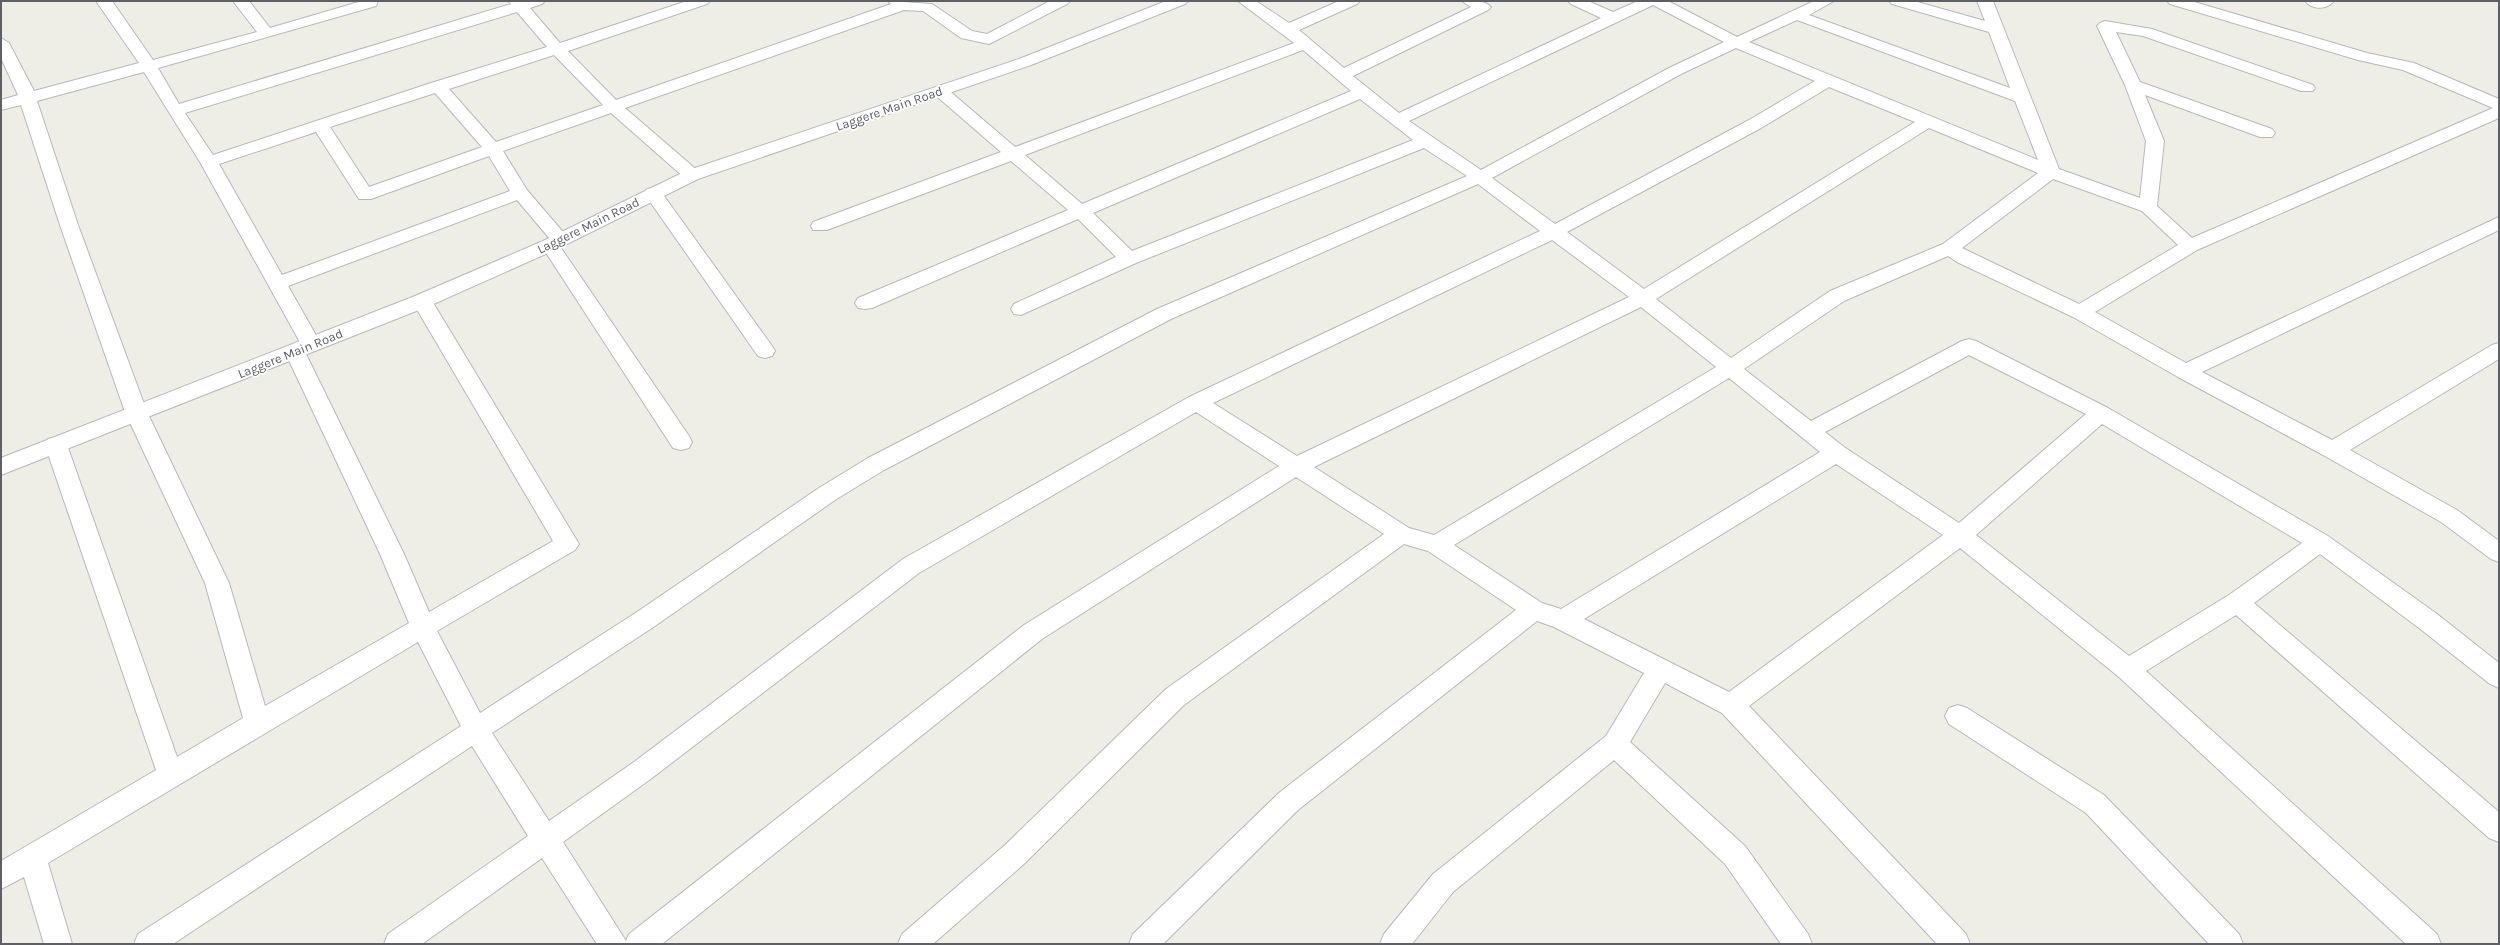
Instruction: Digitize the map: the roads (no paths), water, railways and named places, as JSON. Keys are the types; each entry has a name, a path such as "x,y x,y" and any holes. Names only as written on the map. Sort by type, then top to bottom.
{"street":[{"path":"104,1 148,66 175,111 209,162 279,283 303,348 422,627 476,730 613,944"},
{"path":"241,1 268,34"},
{"path":"1,105 268,34 371,3 370,1"},
{"path":"175,111 518,3 537,1"},
{"path":"209,162 437,86 558,50 702,1"},
{"path":"320,124 365,194 899,3 933,4 966,35 989,39 1062,1"},
{"name":"Laggere Main Road","path":"1,467 136,412 422,301 555,242 652,193 692,175 1025,62 1180,1"},
{"path":"1246,1 1288,29 1362,92 1399,119 1425,141 1480,177 1643,298 1732,367 1836,452 1960,535 2128,670 2427,944"},
{"path":"1288,29 1352,1"},
{"path":"1343,75 1483,7 1470,1"},
{"path":"1576,1 1611,17"},
{"path":"1399,119 1611,17 1650,1"},
{"path":"1657,1 1737,43 1827,81 2051,172 2148,207 2190,246"},
{"path":"148,944 643,621 827,494 876,464 1164,314 1480,177 1675,71 1826,1"},
{"path":"1897,1 1996,29"},
{"path":"1985,1 2051,172"},
{"path":"2175,1 2364,57 2408,66 2499,105"},
{"path":"2313,1 2322,4 2326,1"},
{"path":"518,3 558,50 612,105 692,175"},
{"path":"1796,15 2022,98"},
{"path":"2148,207 2155,141 2133,85 2105,26 2146,32 2307,88"},
{"path":"1,43 28,97 69,225 136,412 217,583 257,723"},
{"path":"820,226 1305,44"},
{"path":"398,944 643,770 911,566 1196,402 1553,232 1755,124 1827,81"},
{"path":"2133,85 2266,133"},
{"path":"437,86 493,149 520,193 555,242 681,442"},
{"path":"940,91 1082,213 1129,260"},
{"path":"865,304 1082,213 1362,92"},
{"path":"2080,312 2190,246 2499,112"},
{"path":"639,944 1033,632 1297,466 1643,298 1927,122"},
{"path":"1021,309 1129,260 1425,141"},
{"path":"1436,545 1732,367 1837,296 1950,248 2051,172"},
{"path":"279,283 520,193"},
{"path":"652,193 765,351"},
{"path":"2185,372 2499,223"},
{"path":"1950,248 1964,258 2080,312 2185,372 2333,450 2449,516 2499,553"},
{"path":"1,876 171,776 257,723 567,544 422,301"},
{"path":"1810,431 1969,346 2101,413 2320,542 2428,621 2499,677"},
{"path":"2333,450 2499,350"},
{"path":"1196,402 1402,534 1436,545 1534,610 1563,620 1731,705 1956,944"},
{"path":"1731,705 1960,535 2101,413"},
{"path":"56,445 171,776"},
{"path":"1563,620 1836,452"},
{"path":"912,944 1015,854 1175,697 1402,534"},
{"path":"2128,670 2237,602 2320,542"},
{"path":"2237,602 2499,829"},
{"path":"1143,944 1289,801 1534,610"},
{"path":"1394,944 1443,883 1615,744 1660,669"},
{"path":"1958,716 2095,804 2229,944"},
{"path":"1615,744 1735,855 1798,944"},
{"path":"32,857 58,944"}]}
